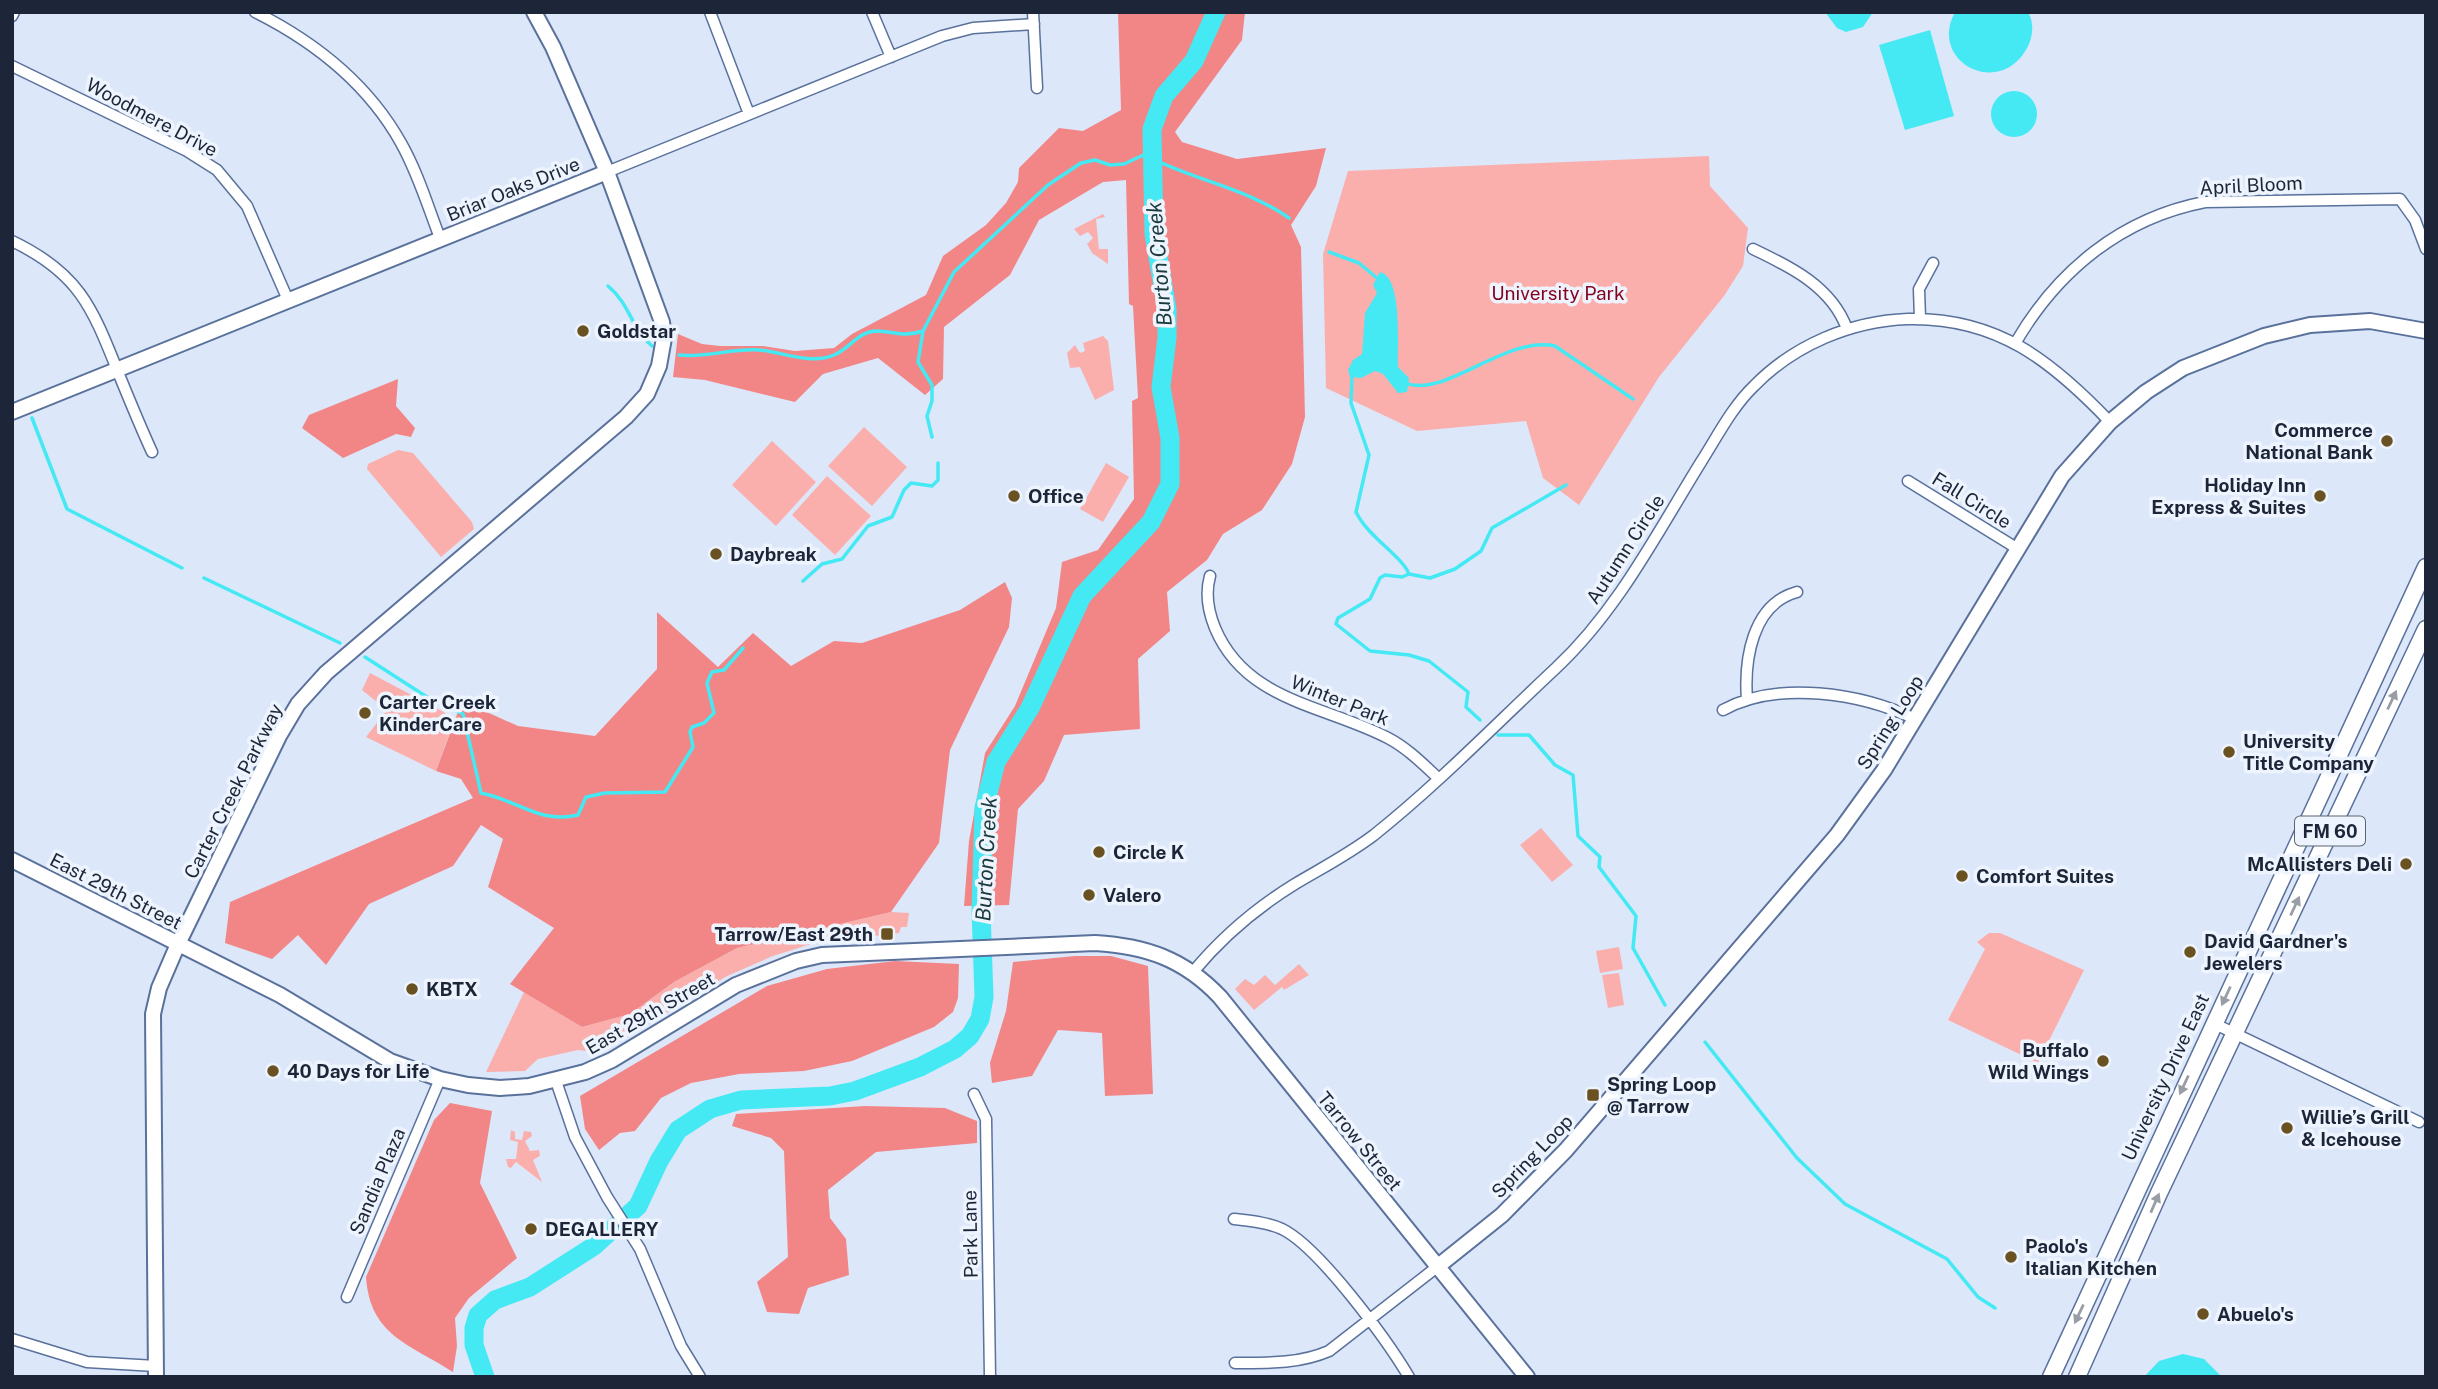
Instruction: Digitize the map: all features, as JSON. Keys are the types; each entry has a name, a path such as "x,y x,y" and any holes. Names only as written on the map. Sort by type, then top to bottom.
{"main road":[{"name":"University Drive East","path":"2051,1377 2124,1214 2426,567"},
{"name":"FM 60","path":"2077,1377 2426,629"},
{"path":"2345,738 2370,748"},
{"path":"2124,1214 2133,1236 2134,1250"}],"street":[{"path":"255,12 324,54 365,94 401,144 440,238"},
{"name":"Carter Creek Parkway","path":"156,1372 153,1014 159,988 178,944 279,736 310,689 602,439 647,394 663,353 662,322 607,172 553,47 534,12"},
{"path":"709,12 749,114"},
{"path":"872,12 891,57"},
{"path":"1033,12 1037,88"},
{"name":"Briar Oaks Drive","path":"12,412 891,57 973,28 1034,24"},
{"name":"Woodmere Drive","path":"12,66 187,151 217,170 247,206 288,300"},
{"name":"April Bloom","path":"2016,342 2047,293 2075,266 2140,223 2184,206 2219,202 2400,199 2415,220 2426,249"},
{"path":"12,241 33,251 75,286 101,326 152,452"},
{"path":"1753,249 1789,267 1825,293 1836,304 1847,329"},
{"path":"1920,319 1919,289 1933,263"},
{"name":"Autumn Circle","path":"1193,972 1215,947 1254,912 1373,835 1566,659 1593,629 1628,582 1731,415 1752,387 1799,351 1847,329 1870,323 1920,319 1964,325 2016,342 2060,371 2110,422"},
{"name":"Spring Loop","path":"1437,1267 1502,1215 1566,1150 1813,865 1859,807 2062,475 2110,422 2146,392 2183,368 2264,336 2310,326 2360,321 2409,325 2426,331"},
{"name":"Fall Circle","path":"1908,481 2018,549"},
{"name":"Winter Park","path":"1210,576 1206,591 1221,642 1254,679 1294,703 1386,737 1403,747 1438,778"},
{"path":"1746,700 1747,663 1754,635 1770,606 1797,592"},
{"path":"1724,710 1746,700 1799,694 1842,695 1877,703 1915,719"},
{"name":"East 29th Street","path":"12,860 280,995 390,1061 440,1079 500,1088 556,1081 612,1060 736,985 796,961 848,952 960,947 1095,943 1146,949"},
{"name":"Tarrow Street","path":"1146,949 1193,972 1220,997 1527,1377"},
{"path":"2213,1023 2419,1122"},
{"name":"Sandia Plaza","path":"347,1297 440,1079"},
{"path":"556,1081 575,1137 607,1197 640,1249 681,1346 700,1377"},
{"name":"Park Lane","path":"974,1094 985,1119 990,1377"},
{"path":"1234,1219 1263,1222 1301,1241 1370,1322 1409,1377"},
{"path":"1236,1363 1272,1363 1313,1357 1342,1343 1437,1267"},
{"path":"12,1339 87,1362 156,1372"}],"green space":[{"name":"University Park","path":"1709,156 1710,186 1748,228 1743,266 1724,296 1659,377 1579,505 1543,478 1526,421 1417,431 1326,388 1323,254 1348,171"},
{"path":"1103,214 1105,217 1096,219 1099,249 1108,249 1108,264 1092,253 1087,244 1093,238 1088,232 1080,236 1074,229"},
{"path":"1103,336 1108,341 1114,390 1095,400 1080,367 1070,368 1067,353 1075,345 1080,353 1085,351 1083,343"},
{"path":"864,427 907,467 872,506 828,466"},
{"path":"772,441 816,482 776,526 732,485"},
{"path":"398,450 413,453 472,522 474,529 441,557 367,469 368,464"},
{"path":"1106,463 1129,477 1103,522 1080,509"},
{"path":"827,476 871,516 835,555 792,515"},
{"path":"370,673 455,718 436,771 366,737 387,710 362,690"},
{"path":"1541,828 1573,865 1552,882 1520,845"},
{"path":"891,912 909,913 907,927 901,927 899,933 811,944 773,956 727,976 622,1040 596,1052 578,1050 538,1059 525,1071 486,1072 524,992 582,1027 630,1014 674,982 737,948"},
{"path":"1989,933 2000,933 2084,970 2038,1063 1948,1020 1985,949 1977,942"},
{"path":"1619,947 1623,969 1600,973 1596,951"},
{"path":"1299,964 1309,975 1284,990 1282,987 1254,1010 1235,989 1245,979 1254,985 1265,975 1275,985"},
{"path":"1619,973 1624,1005 1608,1008 1602,975"},
{"path":"511,1130 515,1132 515,1139 522,1140 524,1131 531,1132 532,1136 525,1141 530,1151 539,1150 540,1156 533,1160 542,1182 516,1162 511,1168 508,1167 506,1159 516,1159 518,1142 510,1140"}],"shaded area":[{"path":"1118,12 1245,12 1242,40 1175,132 1182,142 1237,159 1326,148 1316,186 1291,225 1301,247 1305,417 1292,464 1262,510 1223,534 1207,560 1167,592 1170,631 1138,659 1140,729 1064,735 1044,781 1018,809 1009,905 964,906 969,841 985,753 1015,706 1056,608 1062,562 1098,550 1134,499 1132,401 1138,398 1133,306 1129,304 1126,180 1103,182 1039,220 1010,275 944,327 943,379 925,395 878,358 823,374 795,402 705,380 673,377 678,334 702,344 720,346 763,346 795,351 834,348 852,334 926,295 943,256 986,225 1006,203 1018,182 1019,168 1059,128 1083,131 1121,110"},
{"path":"398,379 396,406 415,428 411,437 396,434 343,458 302,428 309,415"},
{"path":"1005,582 1012,598 1009,627 950,750 939,843 891,912 737,948 674,982 630,1014 582,1027 510,984 554,928 488,887 503,839 481,825 453,866 369,904 326,965 298,935 272,959 225,943 230,902 473,798 461,779 436,771 462,701 518,726 595,736 657,669 657,612 718,667 753,633 791,666 834,641 862,643 960,610"},
{"path":"1075,956 1111,956 1148,966 1153,1094 1105,1096 1102,1033 1058,1030 1032,1076 992,1083 990,1063 1006,1011 1013,962"},
{"path":"895,961 959,964 958,998 953,1012 934,1027 852,1061 804,1071 739,1074 691,1083 661,1098 635,1131 620,1133 599,1150 585,1129 580,1096 767,986 827,969"},
{"path":"450,1103 492,1111 480,1183 517,1258 469,1298 455,1318 457,1346 453,1372 408,1345 384,1326 369,1297 366,1277 434,1120"},
{"path":"865,1106 945,1108 977,1121 977,1143 876,1152 828,1190 830,1218 846,1239 849,1275 808,1288 799,1314 767,1312 757,1282 788,1257 784,1151 771,1138 732,1126 736,1114"}],"water":[{"path":"1825,12 1873,12 1863,27 1846,32 1837,28"},
{"path":"1955,12 2028,12 2032,28 2029,44 2017,61 2003,70 1987,72 1972,68 1959,60 1951,47 1949,30"},
{"path":"1930,30 1954,116 1905,130 1879,45"},
{"path":"2014,91 2031,97 2037,114 2031,131 2014,137 1997,131 1991,114 1997,97"},
{"path":"1380,272 1387,277 1396,299 1398,367 1409,378 1407,392 1398,393 1383,374 1375,371 1361,378 1350,377 1348,370 1353,360 1362,354 1365,313 1377,293 1373,285"},
{"path":"2183,1354 2204,1359 2222,1377 2144,1377 2159,1361"}],"waterway":[{"name":"Burton Creek","path":"485,1377 474,1345 474,1328 478,1315 495,1300 530,1287 594,1246 638,1206 659,1161 678,1130 710,1109 741,1100 830,1096 855,1091 920,1067 955,1049 970,1036 980,1019 984,997 981,911 984,808 996,762 1030,708 1082,596 1151,522 1170,484 1170,438 1161,387 1167,338 1167,309 1154,234 1152,129 1164,96 1194,61 1216,12"},
{"path":"679,355 759,350 816,359 834,355 869,332 904,334 923,331 954,272 1048,185 1081,163 1095,160 1110,165 1124,164 1152,151"},
{"path":"1151,158 1256,199 1289,218"},
{"path":"1329,252 1359,263 1378,279"},
{"path":"608,286 652,346"},
{"path":"923,331 918,362 932,385 932,401 927,416 932,437"},
{"path":"1405,383 1421,386 1438,382 1516,349 1536,345 1555,346 1633,399"},
{"path":"1352,375 1351,403 1369,455 1356,512 1368,530 1399,560 1409,574"},
{"path":"32,418 67,509 182,568"},
{"path":"803,581 822,564 842,559 868,526 892,517 904,490 911,483 932,486 938,480 938,463"},
{"path":"1480,720 1466,707 1468,692 1429,661 1409,655 1370,651 1336,624 1338,618 1370,599 1380,578 1385,575 1402,577 1409,574 1430,578 1455,569 1481,551 1492,528 1566,485"},
{"path":"204,578 340,643"},
{"path":"365,657 430,699 463,714 481,793 539,814 564,817 578,815 586,797 605,793 665,792 693,747 690,732 692,727 704,723 714,713 707,683 712,672 724,670 743,648"},
{"path":"1498,735 1529,735 1555,765 1573,775 1578,836 1600,857 1599,867 1636,916 1633,948 1665,1005"},
{"path":"1705,1042 1797,1158 1845,1204 1947,1259 1978,1297 1995,1308"}],"place":[{"name":"Goldstar","path":"583,331"},
{"name":"Commerce National Bank","path":"2387,441"},
{"name":"Office","path":"1014,496"},
{"name":"Holiday Inn Express & Suites","path":"2320,496"},
{"name":"Daybreak","path":"716,554"},
{"name":"Carter Creek KinderCare","path":"365,713"},
{"name":"University Title Company","path":"2229,752"},
{"name":"Circle K","path":"1099,852"},
{"name":"McAllisters Deli","path":"2406,864"},
{"name":"Comfort Suites","path":"1962,876"},
{"name":"Valero","path":"1089,895"},
{"name":"Tarrow/East 29th","path":"887,934"},
{"name":"David Gardner's Jewelers","path":"2190,952"},
{"name":"KBTX","path":"412,989"},
{"name":"Buffalo Wild Wings","path":"2103,1061"},
{"name":"40 Days for Life","path":"273,1071"},
{"name":"Spring Loop @ Tarrow","path":"1593,1095"},
{"name":"Willie’s Grill & Icehouse","path":"2287,1128"},
{"name":"DEGALLERY","path":"531,1229"},
{"name":"Paolo's Italian Kitchen","path":"2011,1257"},
{"name":"Abuelo's","path":"2203,1314"}]}
